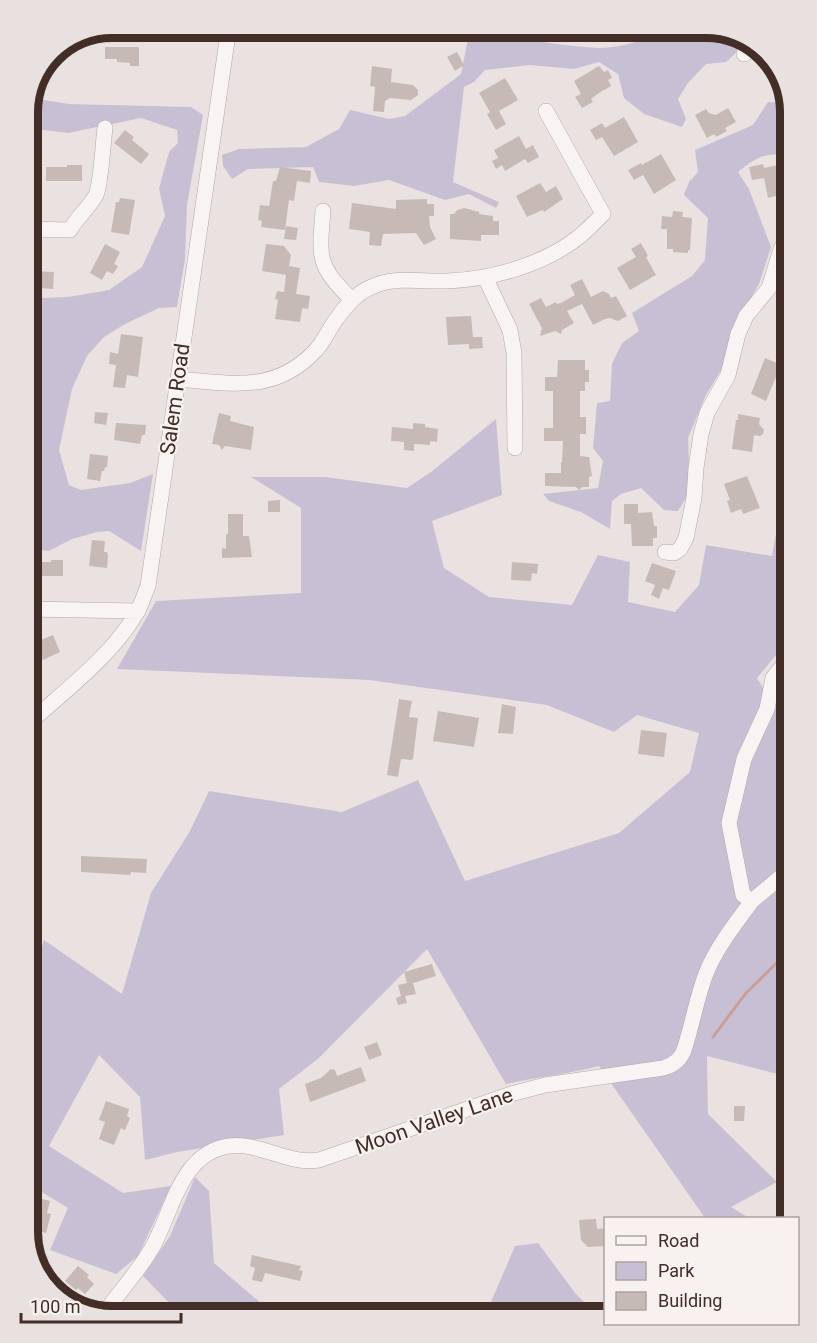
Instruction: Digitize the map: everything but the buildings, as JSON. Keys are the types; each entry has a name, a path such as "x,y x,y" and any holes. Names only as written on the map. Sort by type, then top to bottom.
{"street":[{"name":"Salem Road","path":"38,715 126,631 138,611 147,586 227,38"},
{"path":"178,379 243,384 260,383 286,374 316,350 340,312 368,288 392,281 437,282 484,277 525,266 579,237 603,214 546,111"},
{"path":"38,229 70,230 77,217 97,193 105,128"},
{"path":"323,211 320,245 323,263 333,280 352,300"},
{"path":"664,552 674,554 686,538 697,456 707,413 728,375 738,334 746,316 769,288 780,252"},
{"path":"484,277 510,330 514,353 515,448"},
{"path":"38,609 138,611"},
{"path":"780,669 773,678 767,709 744,759 729,823 743,895 752,901 780,877"},
{"name":"Moon Valley Lane","path":"110,1305 152,1248 179,1186 188,1172 199,1160 214,1150 244,1145 298,1160 319,1160 511,1094 545,1085 663,1068 675,1063 682,1056 694,1010 708,970 718,949 752,901"}],"green space":[{"path":"468,38 521,38 599,48 630,44 651,38 710,38 729,41 742,47 726,62 706,64 688,83 678,99 686,119 682,127 644,114 624,98 618,74 599,62 574,69 530,65 485,70 474,82 464,87 453,182 499,202 496,208 469,194 445,200 389,180 354,186 319,182 313,167 248,169 232,179 223,166 222,155 239,149 306,147 339,129 350,110 389,119 405,116 461,74"},
{"path":"39,99 69,104 191,107 203,115 187,205 185,259 177,307 159,308 125,324 104,337 87,356 72,389 59,450 69,485 81,490 130,483 153,474 141,551 109,531 72,539 49,551 38,550 38,292 43,298 68,297 109,290 142,267 165,216 159,189 169,152 178,143 177,130 141,118 68,133 38,129"},
{"path":"768,102 779,103 780,155 761,157 738,172 749,189 771,247 759,284 736,324 724,365 706,395 688,438 690,492 678,511 664,510 641,488 621,494 612,501 610,529 581,512 549,501 543,494 598,488 603,461 593,448 597,403 610,401 612,364 622,343 639,331 632,313 692,276 705,260 708,218 684,195 689,182 698,172 695,150 753,125"},
{"path":"496,419 502,495 432,521 444,568 489,597 572,605 598,555 630,562 628,602 675,612 699,585 706,545 772,556 780,512 780,650 757,678 780,715 780,1074 707,1056 708,1114 777,1182 731,1207 747,1217 704,1217 599,1066 506,1084 427,949 319,1058 279,1089 284,1135 177,1152 145,1160 140,1097 99,1055 49,1146 123,1193 171,1186 138,1256 116,1274 50,1250 68,1208 38,1190 38,961 44,940 122,994 151,893 190,831 209,791 342,812 418,780 465,881 619,833 690,772 699,733 637,715 614,732 547,705 369,680 117,669 156,601 301,593 301,508 251,477 325,477 407,488 431,472"},
{"path":"195,1177 209,1191 214,1263 263,1305 171,1305 143,1276 170,1236"},
{"path":"538,1243 575,1293 588,1306 489,1306 515,1246"}],"waterway":[{"path":"713,1037 746,993 780,960"}]}
